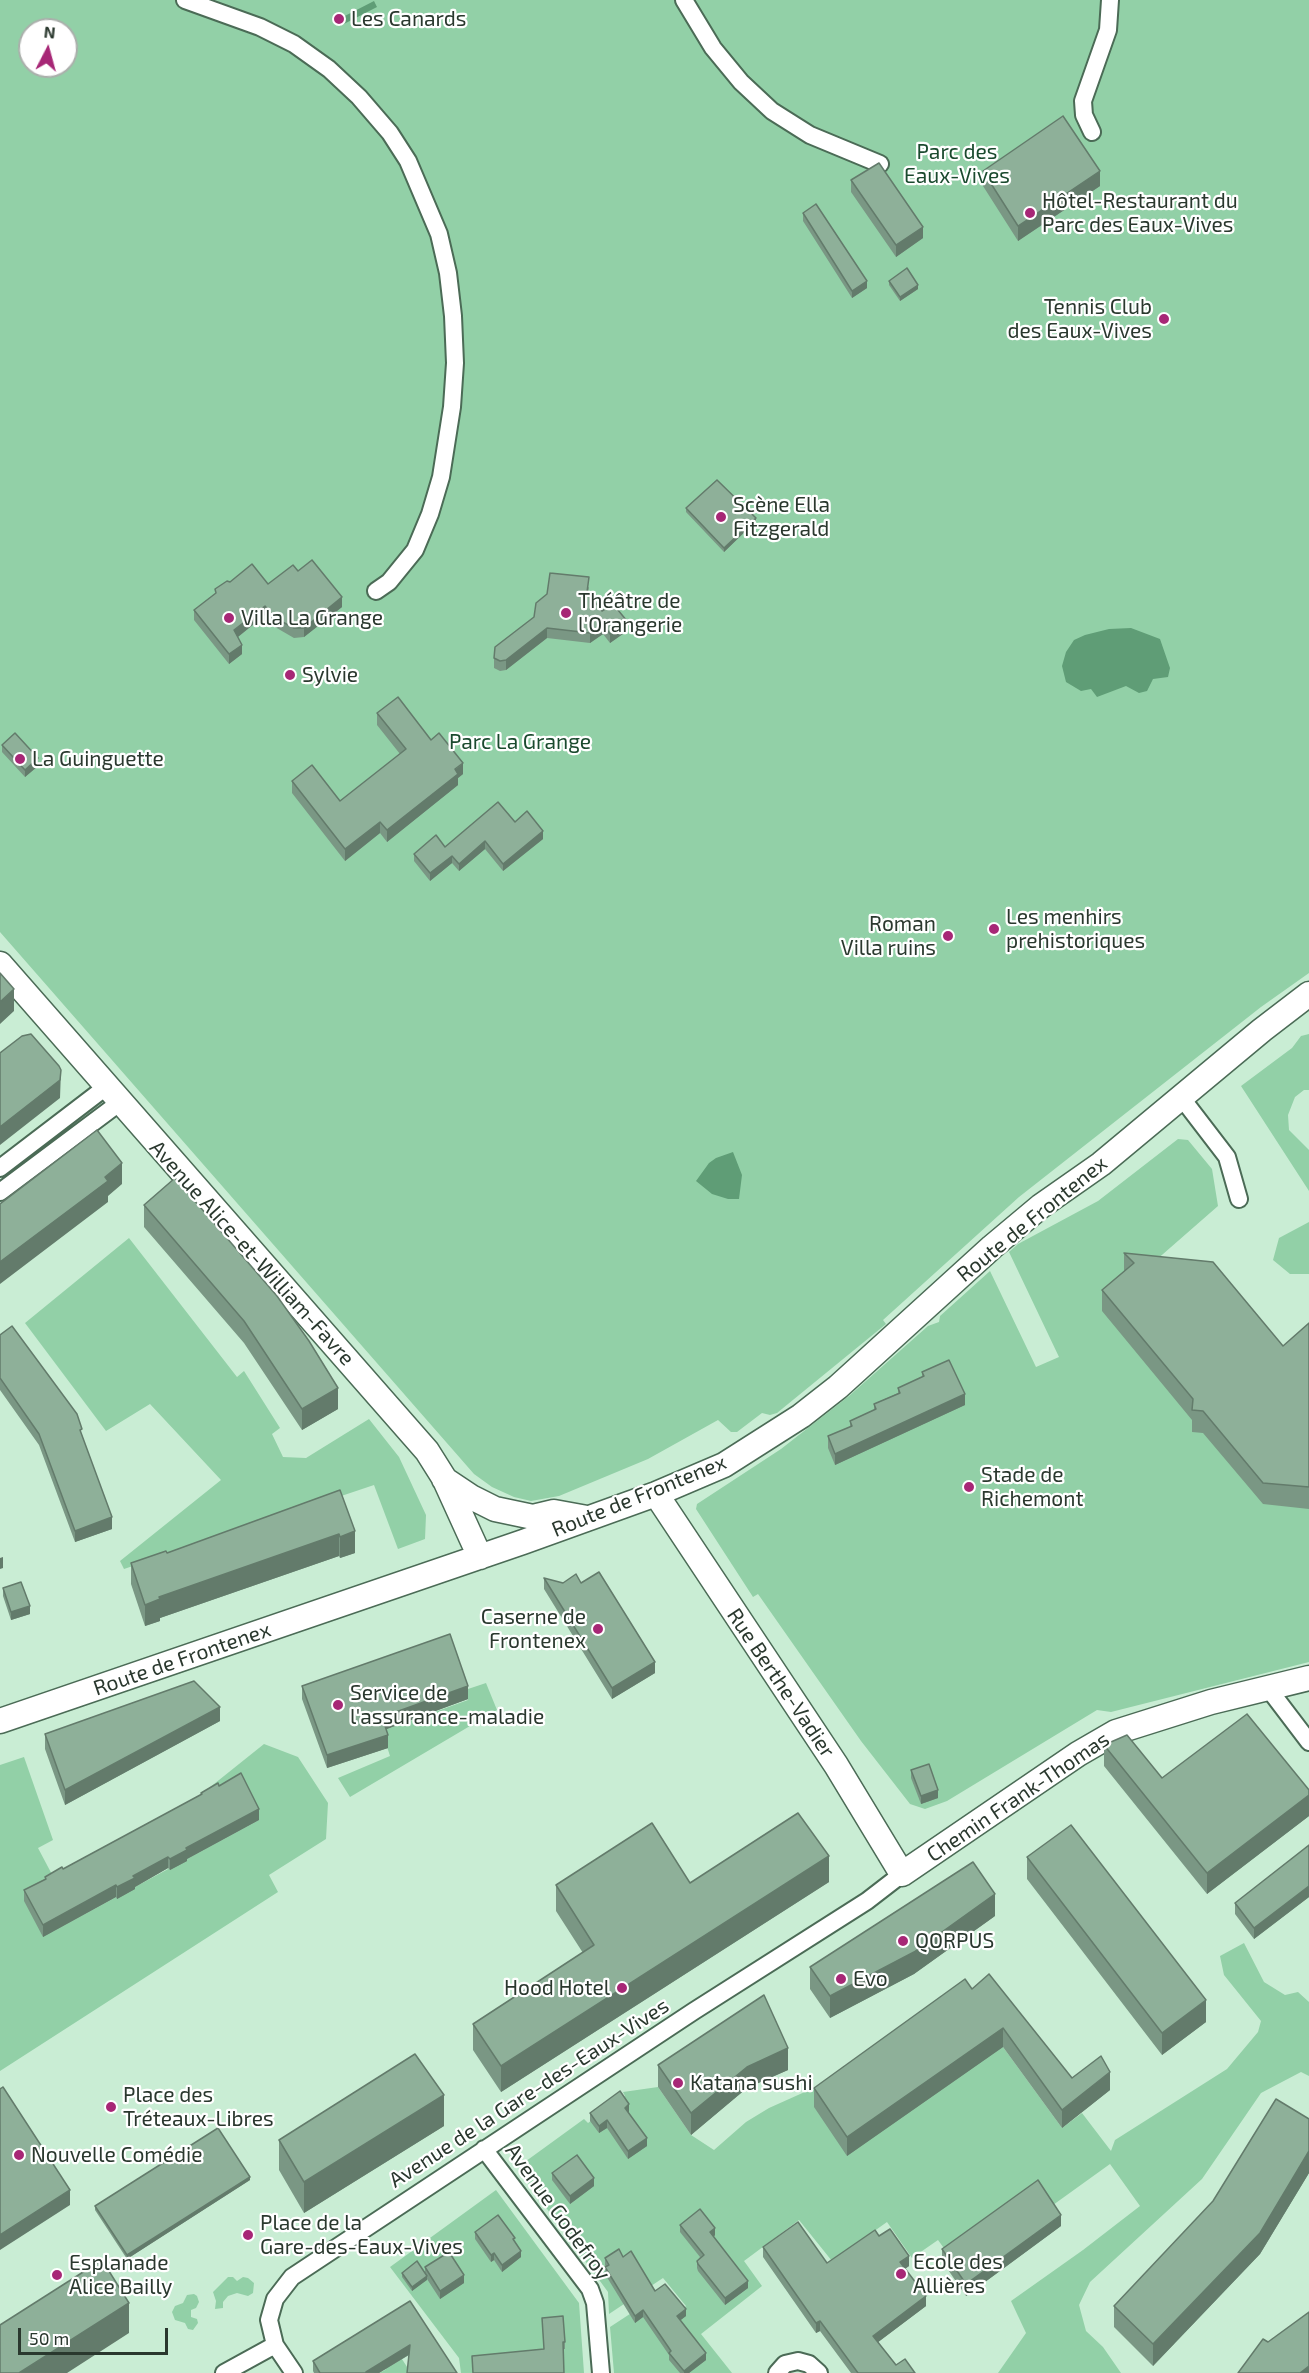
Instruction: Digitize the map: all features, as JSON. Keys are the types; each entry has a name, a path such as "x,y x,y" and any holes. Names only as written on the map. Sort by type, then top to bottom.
{"street":[{"path":"185,0 260,27 294,44 328,69 359,97 390,133 408,161 439,234 448,273 455,363 452,407 441,477 428,521 415,550 390,582 376,591"},
{"path":"684,0 712,48 741,82 772,111 810,135 880,164"},
{"path":"1092,132 1084,115 1083,101 1108,30 1110,0"},
{"name":"Avenue Alice-et-William-Favre","path":"0,964 427,1451 444,1478 480,1557"},
{"name":"Route de Frontenex","path":"0,1721 480,1557 656,1494 724,1465 801,1416 838,1387 992,1247 1041,1206 1101,1164 1262,1030 1309,994"},
{"path":"0,1168 113,1095"},
{"path":"0,1192 113,1095"},
{"path":"1181,1097 1227,1157 1239,1198"},
{"path":"444,1478 471,1497 495,1509 533,1517 554,1512 587,1518"},
{"name":"Rue Berthe-Vadier","path":"656,1494 836,1766 902,1874"},
{"name":"Chemin Frank-Thomas","path":"902,1874 1078,1754 1116,1732 1201,1705 1309,1677"},
{"path":"1268,1688 1309,1742"},
{"name":"Avenue de la Gare-des-Eaux-Vives","path":"274,2344 270,2332 271,2311 275,2299 292,2277 694,2011 867,1901 902,1874"},
{"name":"Avenue Godefroy","path":"484,2149 590,2289 595,2303 601,2373"},
{"path":"224,2373 274,2344 294,2373"},
{"path":"777,2373 785,2364 798,2361 809,2364 819,2373"}],"green space":[{"name":"Parc La Grange","path":"0,0 1309,0 1309,973 1261,1007 1019,1197 883,1320 886,1324 777,1413 770,1415 762,1413 737,1432 731,1432 718,1420 648,1459 559,1496 531,1501 514,1497 492,1487 474,1474 0,932"},
{"path":"1309,1034 1309,1090 1304,1090 1295,1097 1288,1115 1289,1130 1309,1150 1309,1191 1241,1086 1292,1048 1301,1036"},
{"name":"Stade de Richemont","path":"1178,1139 1188,1140 1212,1169 1218,1206 1131,1282 1309,1509 1309,1662 1111,1712 1097,1710 947,1801 925,1809 910,1804 861,1741 758,1594 753,1597 696,1509 697,1504 781,1449 849,1396 928,1326 939,1322 940,1316 990,1271 1036,1367 1059,1357 1009,1252 1018,1244 1098,1201"},
{"path":"1309,1222 1309,1274 1290,1274 1273,1260 1279,1238"},
{"path":"129,1238 237,1377 244,1371 280,1428 272,1434 283,1457 306,1458 369,1419 399,1457 426,1515 425,1539 398,1549 374,1485 124,1569 120,1561 221,1480 150,1404 106,1431 25,1323"},
{"path":"486,1683 497,1710 350,1797 338,1778 390,1756 382,1731 468,1700 465,1690"},
{"path":"264,1744 298,1757 328,1803 326,1839 269,1875 278,1892 0,2071 0,1765 24,1757 53,1840 38,1848 56,1882 44,1936 259,1820 204,1792"},
{"path":"1244,1943 1264,1982 1285,1995 1298,1992 1309,2002 1309,2076 1301,2072 1261,2093 1202,2179 1090,2282 1079,2305 1086,2331 1103,2347 1121,2373 998,2373 1026,2333 1011,2301 1140,2206 1110,2164 1053,2205 946,2251 938,2240 912,2258 887,2222 832,2261 799,2220 744,2261 762,2286 701,2334 732,2373 614,2373 610,2327 665,2291 682,2310 686,2306 663,2278 609,2314 608,2292 520,2172 522,2164 584,2119 588,2123 625,2096 623,2092 658,2087 691,2135 714,2150 746,2122 769,2108 827,2082 1003,2047 1062,2128 1082,2113 1111,2151 1115,2140 1227,2069 1258,2032 1261,2021 1224,1975 1220,1956"},
{"path":"496,2190 579,2303 584,2373 461,2373 459,2358 390,2267"},
{"path":"228,2277 233,2277 237,2281 243,2277 248,2278 254,2283 253,2293 248,2296 237,2293 228,2296 223,2302 223,2308 215,2309 216,2301 213,2292"},
{"path":"194,2294 199,2302 196,2308 191,2310 191,2317 197,2319 198,2323 193,2330 188,2329 185,2323 175,2320 172,2312 175,2306 183,2303 187,2295"},
{"path":"398,2353 411,2373 379,2373 385,2370"}],"shaded area":[{"path":"374,1 377,7 340,26 337,20"},
{"path":"1131,628 1160,639 1170,668 1168,677 1153,679 1147,691 1139,693 1126,686 1097,697 1091,689 1081,691 1066,682 1062,666 1066,652 1074,640 1109,629"},
{"path":"733,1152 742,1175 739,1199 728,1199 712,1194 696,1181 709,1163"}],"building":[{"name":"Hôtel-Restaurant du Parc des Eaux-Vives","path":"1063,116 1100,171 1018,226 983,171"},
{"path":"879,163 923,227 896,245 851,180"},
{"path":"816,204 867,281 852,291 803,213"},
{"path":"907,268 918,285 900,297 889,281"},
{"name":"Scène Ella Fitzgerald","path":"717,480 756,518 724,548 686,508"},
{"name":"Villa La Grange","path":"312,560 342,597 304,628 294,628 275,618 265,606 234,630 242,645 229,654 194,610 216,593 215,589 227,581 230,582 252,564 268,584 293,565 298,571"},
{"path":"550,573 589,577 587,592 602,611 613,604 627,621 610,634 603,624 590,633 547,628 506,660 500,661 494,658 495,647 534,617 536,603 547,594"},
{"path":"398,697 431,740 439,733 463,763 455,769 458,774 387,830 380,822 345,849 292,781 312,765 340,801 406,749 377,713"},
{"path":"15,733 38,758 25,770 2,745"},
{"path":"498,802 515,822 527,811 543,831 503,864 485,841 459,864 452,856 430,873 414,854 436,835 445,847"},
{"path":"0,973 14,989 0,1002"},
{"path":"31,1034 59,1066 60,1080 0,1127 0,1053 22,1036"},
{"path":"97,1130 122,1163 105,1177 108,1181 0,1262 0,1204"},
{"path":"175,1178 277,1296 309,1341 338,1388 302,1409 244,1321 144,1205"},
{"path":"1124,1253 1213,1262 1283,1346 1309,1323 1309,1487 1263,1483 1203,1411 1192,1410 1193,1399 1102,1290 1134,1263"},
{"path":"12,1326 77,1414 82,1429 80,1430 112,1517 75,1531 39,1434 0,1378 0,1335"},
{"path":"949,1360 965,1394 835,1454 828,1436 852,1426 850,1421 876,1409 874,1404 900,1393 898,1388 924,1376 922,1372"},
{"path":"340,1490 355,1531 340,1537 339,1534 159,1597 160,1599 145,1605 131,1563 166,1551 167,1553"},
{"path":"599,1572 655,1662 612,1688 544,1578 563,1583 576,1574 581,1583"},
{"path":"21,1582 30,1606 11,1612 3,1588"},
{"path":"450,1634 468,1686 382,1717 388,1735 327,1755 302,1686"},
{"path":"194,1681 220,1707 65,1790 45,1734"},
{"path":"1247,1714 1309,1790 1309,1795 1207,1873 1104,1745 1127,1735 1162,1778"},
{"path":"929,1764 938,1790 921,1796 911,1770"},
{"path":"241,1773 259,1809 186,1848 187,1850 170,1859 168,1857 133,1876 135,1878 117,1887 116,1885 43,1925 24,1890 46,1879 45,1877 62,1867 63,1869 202,1794 218,1783 219,1786"},
{"path":"798,1813 829,1856 501,2066 473,2024 594,1945 556,1885 652,1823 690,1883"},
{"path":"1071,1825 1206,2000 1162,2033 1027,1857"},
{"path":"1309,1845 1309,1886 1254,1928 1235,1903"},
{"path":"973,1862 995,1894 914,1952 830,1996 810,1967"},
{"path":"989,1974 1072,2078 1101,2056 1110,2072 1062,2110 1003,2028 847,2137 814,2088 965,1979 972,1989"},
{"path":"764,1995 788,2048 747,2067 691,2113 658,2065"},
{"path":"415,2054 444,2095 304,2182 279,2140"},
{"name":"Nouvelle Comédie","path":"3,2087 70,2190 0,2235 0,2089"},
{"path":"620,2091 629,2104 625,2108 647,2138 628,2151 607,2120 599,2126 590,2113"},
{"path":"1276,2099 1309,2119 1309,2151 1260,2233 1153,2344 1114,2306 1213,2201"},
{"path":"218,2128 250,2177 127,2255 95,2206"},
{"path":"577,2155 594,2178 570,2196 552,2173"},
{"path":"1038,2180 1061,2215 966,2284 942,2249"},
{"path":"700,2209 715,2228 710,2232 748,2281 725,2298 698,2264 697,2261 704,2255 680,2225"},
{"path":"498,2215 515,2238 513,2239 521,2251 502,2265 494,2253 491,2255 475,2232"},
{"path":"798,2222 827,2263 875,2230 879,2236 890,2229 909,2256 900,2262 926,2296 873,2336 896,2365 905,2359 915,2373 858,2373 820,2321 816,2323 763,2247"},
{"path":"619,2249 623,2257 631,2251 655,2291 665,2284 686,2309 677,2316 706,2353 684,2371 669,2353 671,2351 643,2310 635,2316 605,2267 609,2265 605,2258"},
{"path":"449,2252 464,2275 440,2291 425,2267"},
{"path":"102,2260 129,2303 19,2373 0,2373 0,2325"},
{"path":"417,2261 427,2276 412,2287 402,2273"},
{"path":"410,2301 457,2373 407,2373 410,2345 366,2373 320,2373 313,2361"},
{"path":"1309,2312 1309,2366 1300,2373 1238,2373 1263,2339 1268,2342"},
{"path":"563,2316 564,2373 473,2373 472,2356 544,2349 542,2318"}],"place":[{"name":"Les Canards","path":"339,19"},
{"name":"Hôtel-Restaurant du Parc des Eaux-Vives","path":"1030,213"},
{"name":"Tennis Club des Eaux-Vives","path":"1164,319"},
{"name":"Scène Ella Fitzgerald","path":"721,517"},
{"name":"Théâtre de l'Orangerie","path":"566,613"},
{"name":"Villa La Grange","path":"229,618"},
{"name":"Sylvie","path":"290,675"},
{"name":"La Guinguette","path":"20,759"},
{"name":"Les menhirs prehistoriques","path":"994,929"},
{"name":"Roman Villa ruins","path":"948,936"},
{"name":"Stade de Richemont","path":"969,1487"},
{"name":"Caserne de Frontenex","path":"598,1629"},
{"name":"Service de l'assurance-maladie","path":"338,1705"},
{"name":"QORPUS","path":"903,1941"},
{"name":"Evo","path":"841,1979"},
{"name":"Hood Hotel","path":"622,1988"},
{"name":"Katana sushi","path":"678,2083"},
{"name":"Place des Tréteaux-Libres","path":"111,2107"},
{"name":"Nouvelle Comédie","path":"19,2155"},
{"name":"Place de la Gare-des-Eaux-Vives","path":"248,2235"},
{"name":"Ecole des Allières","path":"901,2274"},
{"name":"Esplanade Alice Bailly","path":"57,2275"}],"park label":[{"name":"Parc des Eaux-Vives","path":"957,164"}]}
